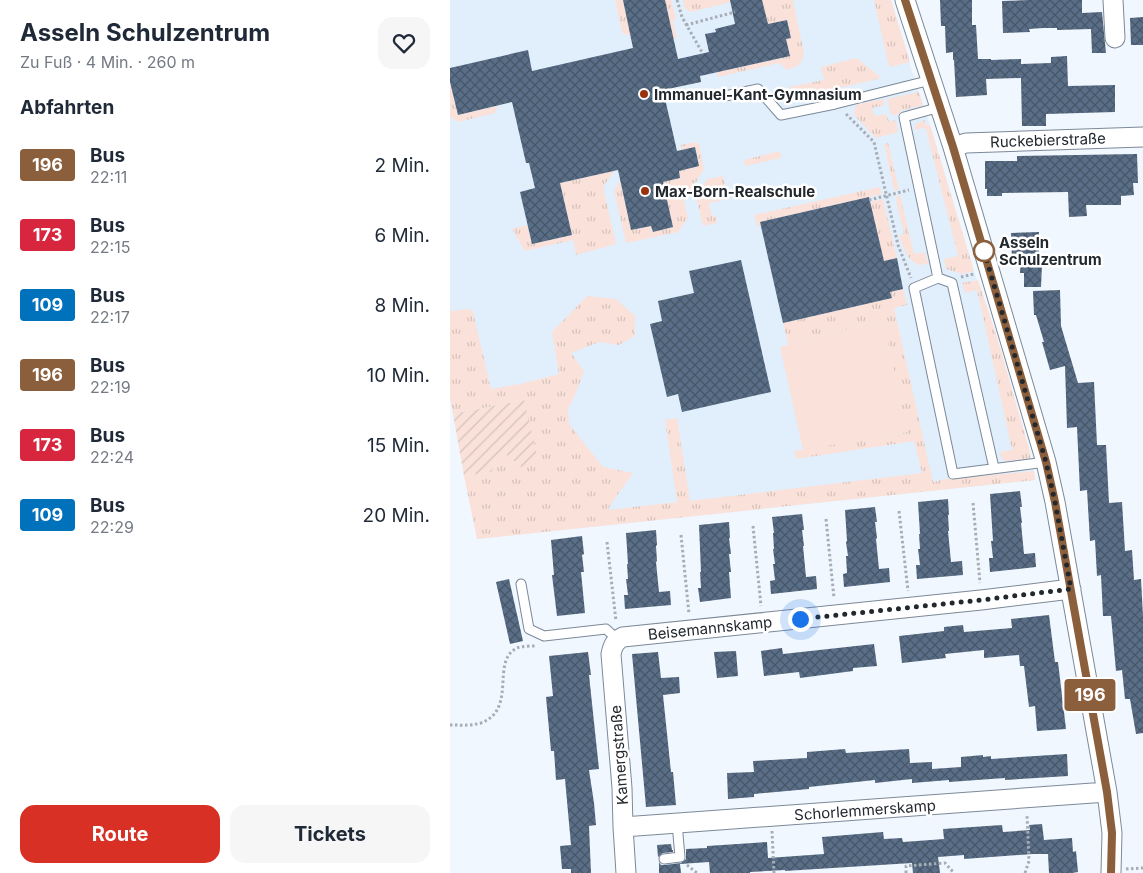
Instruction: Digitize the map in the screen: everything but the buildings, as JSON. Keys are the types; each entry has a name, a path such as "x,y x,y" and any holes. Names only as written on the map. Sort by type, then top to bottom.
{"street":[{"path":"905,0 953,147 1046,462 1055,502 1107,792 1112,833 1111,873"},
{"path":"1113,0 1116,38"},
{"name":"Ruckebierstraße","path":"953,147 966,143 1143,137"},
{"name":"Beisemannskamp","path":"617,631 623,637 1071,589"},
{"name":"Kamergstraße","path":"617,631 611,654 622,788 626,873"},
{"name":"Schorlemmerskamp","path":"623,827 1107,792"}],"lane":[{"path":"725,96 758,88 781,115 835,104 931,80"},
{"path":"938,278 904,117 940,107"},
{"path":"994,468 952,283 938,278 914,288 953,474 1046,462"},
{"path":"521,584 529,629 544,636 606,629 617,631"},
{"path":"664,859 680,857 677,823"}],"path":[{"path":"677,0 682,17 703,54"},
{"path":"686,25 735,12"},
{"path":"835,104 874,142 898,244 910,272 914,288"},
{"path":"870,200 919,188"},
{"path":"962,276 976,274"},
{"path":"973,503 980,586"},
{"path":"898,511 908,594"},
{"path":"826,519 835,602"},
{"path":"753,526 762,609"},
{"path":"681,535 690,617"},
{"path":"607,542 617,631"},
{"path":"450,725 471,725 482,722 496,712 502,696 504,668 509,654 518,647 540,645"},
{"path":"1025,873 1029,861 1027,810"},
{"path":"772,830 774,873"},
{"path":"906,873 906,866 945,863 954,873"}],"shaded area":[{"path":"450,0 891,0 974,271 997,338 1030,452 1035,480 477,539 450,398"}],"green space":[{"path":"615,0 623,0 631,36 622,33"},
{"path":"665,0 671,0 676,19 673,21 677,38 673,39"},
{"path":"683,0 730,0 731,2 691,12 685,9"},
{"path":"762,0 793,0 804,54 802,61 787,70 779,63 718,77 717,72 790,56 786,39 791,38 787,20 764,25 759,3 763,2"},
{"path":"874,0 891,0 910,62 889,67"},
{"path":"856,58 882,78 797,98 792,96 789,87 824,80 821,67"},
{"path":"450,82 458,115 498,106 495,113 458,122 450,117"},
{"path":"919,92 923,105 900,111 900,114 891,115 887,99"},
{"path":"883,99 885,105 872,108 874,116 886,114 889,122 896,120 898,132 876,138 854,115 855,107 859,104"},
{"path":"925,120 926,125 930,125 974,271 962,274 946,269 944,259 958,256 926,129 915,130 916,124"},
{"path":"694,142 699,144 704,169 684,201 688,218 678,232 626,243 614,191 620,181 631,230 651,226 653,232 673,227 663,182 680,178 679,171 699,166 695,147 681,150 681,145"},
{"path":"888,143 899,190 894,191 883,145"},
{"path":"780,151 781,158 745,166 744,160"},
{"path":"614,171 603,187 616,244 576,255 573,240 525,251 512,229 527,225 532,244 572,235 560,183"},
{"path":"723,176 729,199 709,203 712,217 716,216 717,223 703,226 696,197 707,179"},
{"path":"880,187 882,194 760,222 760,226 757,226 754,215"},
{"path":"900,195 914,254 925,252 928,264 920,265 912,261 902,244 899,236 904,233 896,201 897,196"},
{"path":"883,199 897,258 884,261 870,202"},
{"path":"978,280 997,337 1030,452 1030,458 1028,459 1005,461 1001,458 1000,452 1012,450 977,290 965,293 962,283"},
{"path":"903,289 907,305 894,308 933,482 946,479 1034,471 1035,480 477,539 464,476 491,472 524,400 453,414 450,398 450,308 451,311 469,309 473,312 491,389 559,374 552,332 587,296 616,299 635,316 635,336 619,345 599,342 571,353 584,371 568,409 569,424 603,467 633,473 608,510 677,502 665,420 677,418 690,501 922,473 914,441 796,459 794,451 907,432 883,320 788,345 783,323 892,298 890,292"},
{"path":"883,320 907,432 803,450 780,347"},
{"path":"524,400 537,455 525,470 503,452 491,472 464,476 453,414"}],"bus line":[{"name":"196","path":"905,0 953,147 1046,462 1055,502 1107,792 1112,833 1111,873"}],"place":[{"name":"Immanuel-Kant-Gymnasium","path":"644,94"},
{"name":"Max-Born-Realschule","path":"645,191"},
{"name":"Asseln Schulzentrum","path":"984,251"}],"route":[{"path":"800,619 1071,589 1046,462 984,251"}]}
